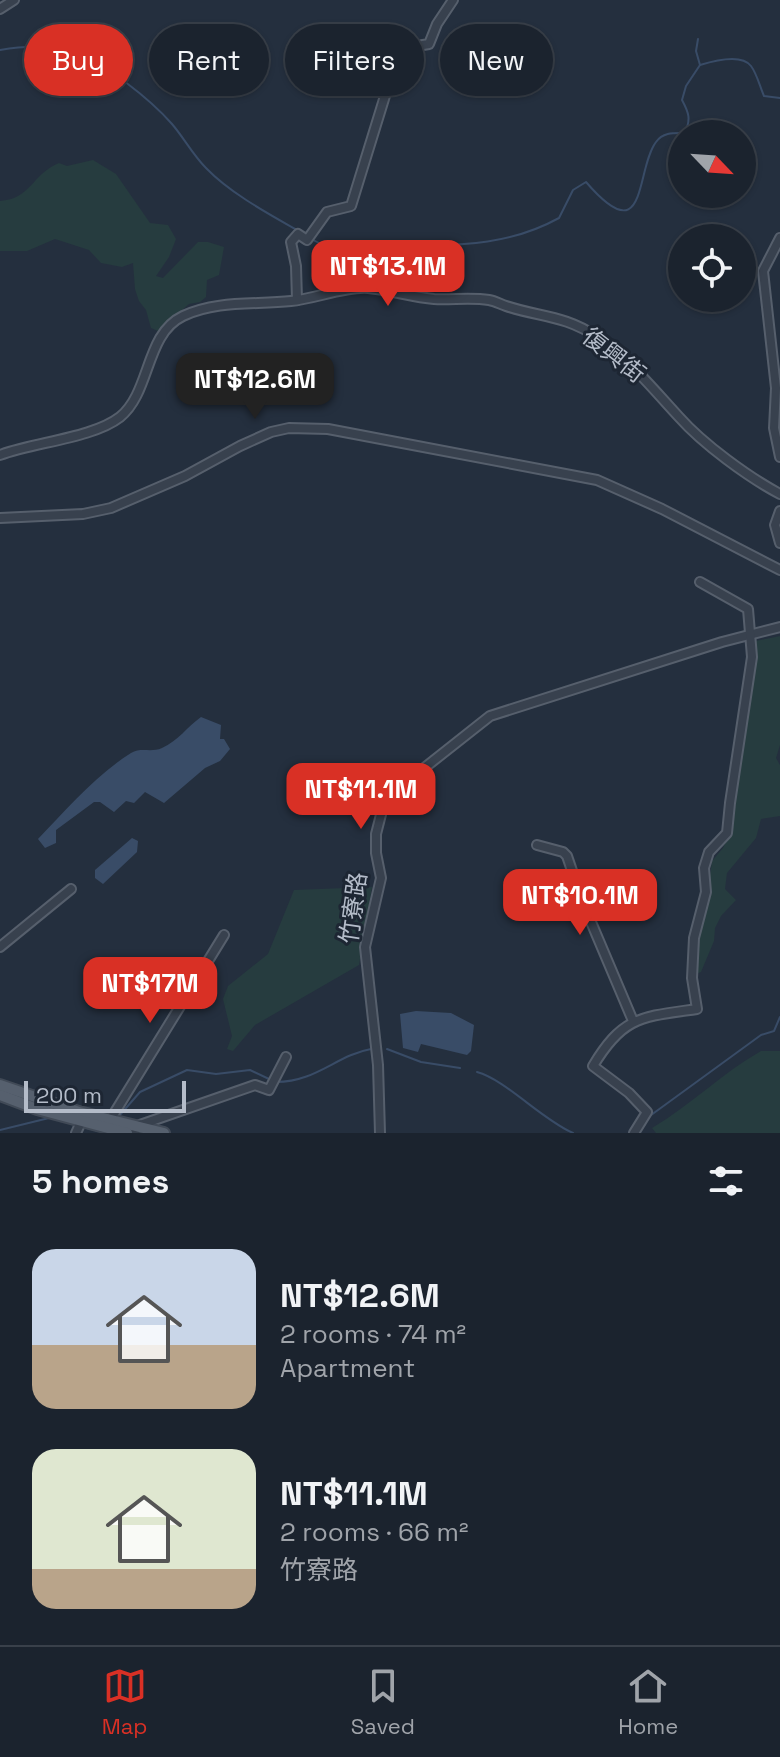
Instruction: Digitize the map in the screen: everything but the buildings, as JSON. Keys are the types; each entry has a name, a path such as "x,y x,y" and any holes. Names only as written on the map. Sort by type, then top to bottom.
{"main road":[{"path":"0,1085 83,1117"},
{"path":"0,1095 115,1126 164,1133"}],"street":[{"path":"0,9 14,0"},
{"path":"297,300 296,266 291,242 298,234 310,236 327,212 351,206 397,57 411,47 429,44 437,24 453,0"},
{"path":"780,238 763,271 776,388 774,428 780,457"},
{"name":"復興街","path":"0,455 95,430 121,416 133,403 164,334 180,317 226,305 297,300 366,287 434,299 492,300 556,317 598,338 654,387 685,423 739,468 780,494"},
{"path":"0,518 83,514 111,508 185,476 271,432 289,428 328,429 597,480 662,509 780,570"},
{"path":"780,511 775,525 780,543"},
{"path":"634,1133 647,1112 629,1093 593,1066 607,1043 625,1025 660,1014 697,1009 692,978 694,938 706,892 704,868 709,852 729,827 752,657 748,609 700,582"},
{"name":"竹寮路","path":"380,1133 378,1065 365,947 381,878 376,834 385,799 490,716 722,642 780,627"},
{"path":"537,845 567,856 583,903 633,1021"},
{"path":"0,947 71,889"},
{"path":"115,1126 224,935"},
{"path":"136,1130 255,1085 269,1090 286,1057"},
{"path":"76,1133 83,1117"}],"green space":[{"path":"93,160 116,174 150,223 168,225 176,239 169,257 156,276 163,278 198,242 224,247 219,275 207,280 206,297 189,304 158,331 151,328 146,310 139,301 133,263 122,267 101,263 89,250 55,239 27,251 0,251 0,201 18,196 59,163 67,166"},
{"path":"396,252 407,260 427,256 425,271 418,278 417,287 412,293 381,288 388,262"},
{"path":"780,636 780,745 776,758 780,765 780,816 761,819 756,838 727,873 725,889 736,900 721,916 701,972 696,974 692,955 705,912 712,861 723,848 733,827 751,642"},
{"path":"372,887 359,965 255,1025 233,1051 227,1049 232,1036 223,999 228,986 268,954 294,890"},
{"path":"761,1051 780,1051 780,1133 656,1133 652,1128 733,1069"}],"water":[{"path":"201,717 221,725 220,739 224,739 230,749 220,761 205,768 164,803 145,792 134,803 126,801 114,812 100,802 94,802 56,830 56,843 45,848 38,839 106,772 135,751 168,745"},
{"path":"132,838 138,841 137,852 103,884 95,878 95,870"},
{"path":"416,1011 451,1013 474,1025 471,1051 467,1055 421,1044 418,1052 403,1048 400,1014"}],"waterway":[{"path":"313,240 328,247 357,253 427,243 464,244 501,239 537,229 559,218 573,190 586,182 606,202 620,210 630,208 636,200 656,142 665,135 685,133 688,116 682,100 686,86 700,65 696,51 698,39"},
{"path":"0,50 55,48 99,64 163,114 201,163 226,186 297,230"},
{"path":"700,65 727,59 746,62 755,73 764,96 780,98"},
{"path":"647,1118 761,1035 774,1031 780,1017"},
{"path":"276,1082 303,1078 371,1049"},
{"path":"387,1049 421,1062 460,1068"},
{"path":"119,1116 140,1092 187,1070 216,1074 250,1070 269,1079"},
{"path":"477,1072 500,1083 573,1133"},
{"path":"0,1130 49,1118"},
{"path":"87,1128 106,1133"}]}
